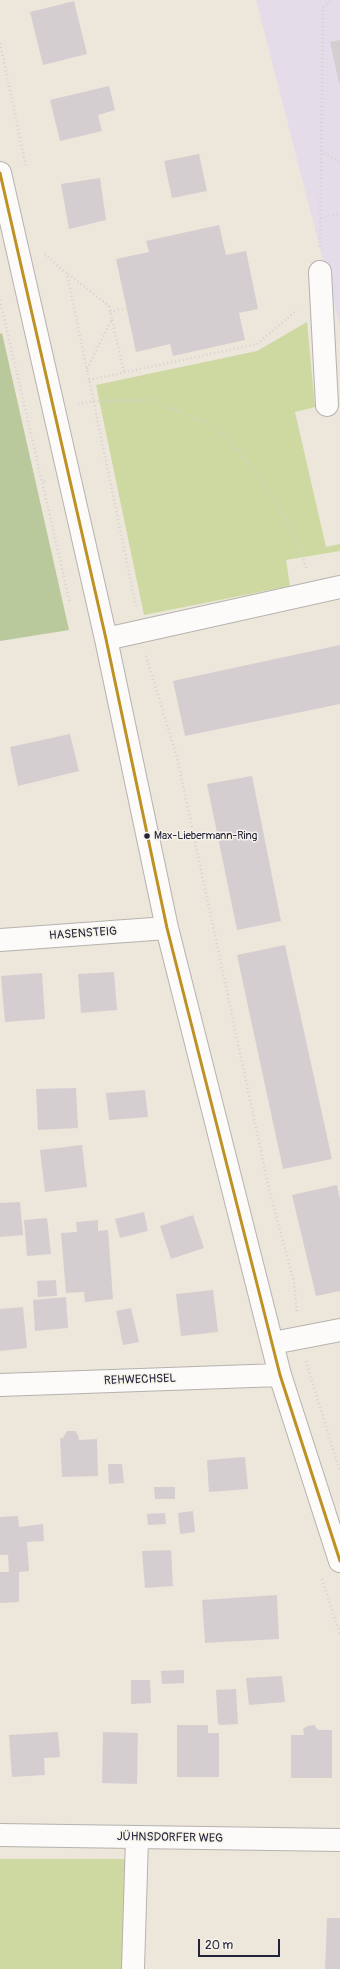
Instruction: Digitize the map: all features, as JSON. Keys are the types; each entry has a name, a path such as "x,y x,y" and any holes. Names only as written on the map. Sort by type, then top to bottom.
{"street":[{"path":"0,173 106,639 167,928 280,1375 340,1561"},
{"path":"320,281 327,405"},
{"path":"106,639 141,633 340,587"},
{"name":"HASENSTEIG","path":"0,940 167,928"},
{"path":"273,1343 340,1330"},
{"name":"REHWECHSEL","path":"0,1385 280,1375"},
{"name":"JÜHNSDORFER WEG","path":"0,1835 340,1840"},
{"path":"134,1969 137,1838"}],"path":[{"path":"89,380 257,344 320,281 323,7 333,0"},
{"path":"0,43 27,168"},
{"path":"322,151 340,163"},
{"path":"321,218 340,213"},
{"path":"45,254 67,274 108,306 124,372"},
{"path":"67,274 141,633 148,663 177,757 269,1189 294,1282 299,1339 340,1472"},
{"path":"0,300 42,482"},
{"path":"110,312 126,308"},
{"path":"87,369 112,319"},
{"path":"54,409 94,401 149,400 218,427 262,480 270,493 296,538 314,592"}],"shaded area":[{"path":"256,0 340,0 340,326"}],"green space":[{"path":"307,322 315,407 295,412 326,547 340,544 340,551 286,560 290,586 144,615 96,385 257,351"},
{"path":"2,333 69,630 0,641 0,334"},
{"path":"0,1859 127,1859 123,1969 0,1969"}],"building":[{"path":"74,1 87,54 43,65 30,12"},
{"path":"340,40 340,83 339,83 330,42"},
{"path":"109,86 115,110 98,115 102,131 60,141 50,100"},
{"path":"199,154 207,191 172,198 164,161"},
{"path":"100,178 106,220 69,229 61,184"},
{"path":"219,225 226,255 246,251 258,309 239,313 245,340 173,356 170,344 136,352 116,259 149,252 146,241"},
{"path":"340,645 340,704 185,736 173,681"},
{"path":"70,734 79,771 18,786 10,747"},
{"path":"252,776 281,921 237,930 207,784"},
{"path":"285,945 332,1159 283,1169 237,955"},
{"path":"114,972 117,1010 81,1013 78,974"},
{"path":"42,973 45,1019 5,1022 1,976"},
{"path":"76,1088 78,1128 38,1130 36,1089"},
{"path":"145,1090 148,1117 109,1120 106,1093"},
{"path":"82,1145 87,1187 45,1192 40,1150"},
{"path":"337,1185 340,1199 340,1291 316,1296 292,1195"},
{"path":"20,1202 23,1235 0,1237 0,1203"},
{"path":"144,1212 148,1231 120,1238 115,1219"},
{"path":"193,1215 204,1248 171,1259 160,1226"},
{"path":"47,1218 51,1254 27,1256 24,1220"},
{"path":"98,1220 98,1231 108,1230 113,1299 85,1302 84,1292 66,1293 61,1233 77,1232 76,1222"},
{"path":"56,1280 57,1296 38,1297 37,1281"},
{"path":"213,1290 218,1332 181,1336 176,1294"},
{"path":"66,1297 68,1328 35,1331 33,1300"},
{"path":"23,1307 27,1348 0,1351 0,1309"},
{"path":"131,1308 139,1342 123,1345 116,1311"},
{"path":"67,1431 75,1431 79,1440 97,1439 98,1476 62,1477 60,1438 63,1438"},
{"path":"245,1457 248,1489 209,1492 207,1460"},
{"path":"108,1464 122,1464 124,1483 109,1484"},
{"path":"154,1487 175,1487 175,1499 155,1499"},
{"path":"193,1511 195,1532 180,1534 178,1513"},
{"path":"165,1513 166,1524 148,1525 147,1514"},
{"path":"18,1516 19,1527 43,1524 44,1541 27,1542 29,1571 19,1572 19,1602 0,1603 0,1572 9,1572 8,1555 0,1555 0,1517"},
{"path":"171,1550 173,1586 145,1588 142,1551"},
{"path":"277,1595 279,1639 205,1643 202,1600"},
{"path":"184,1670 184,1683 162,1684 161,1671"},
{"path":"282,1676 285,1702 249,1705 246,1678"},
{"path":"131,1680 150,1680 151,1703 131,1704"},
{"path":"236,1689 238,1724 220,1725 218,1723 216,1690"},
{"path":"177,1725 208,1725 208,1733 219,1733 219,1777 177,1777"},
{"path":"314,1725 318,1730 332,1730 332,1778 291,1778 291,1735 304,1735 303,1729 307,1726"},
{"path":"58,1732 60,1757 44,1758 45,1775 12,1777 9,1735"},
{"path":"103,1732 138,1733 137,1784 102,1783"},
{"path":"327,1918 340,1918 340,1969 325,1969"}],"transit line":[{"path":"0,173 106,639 167,928 280,1375 340,1561"}],"place":[{"name":"Max-Liebermann-Ring","path":"147,836"}]}
